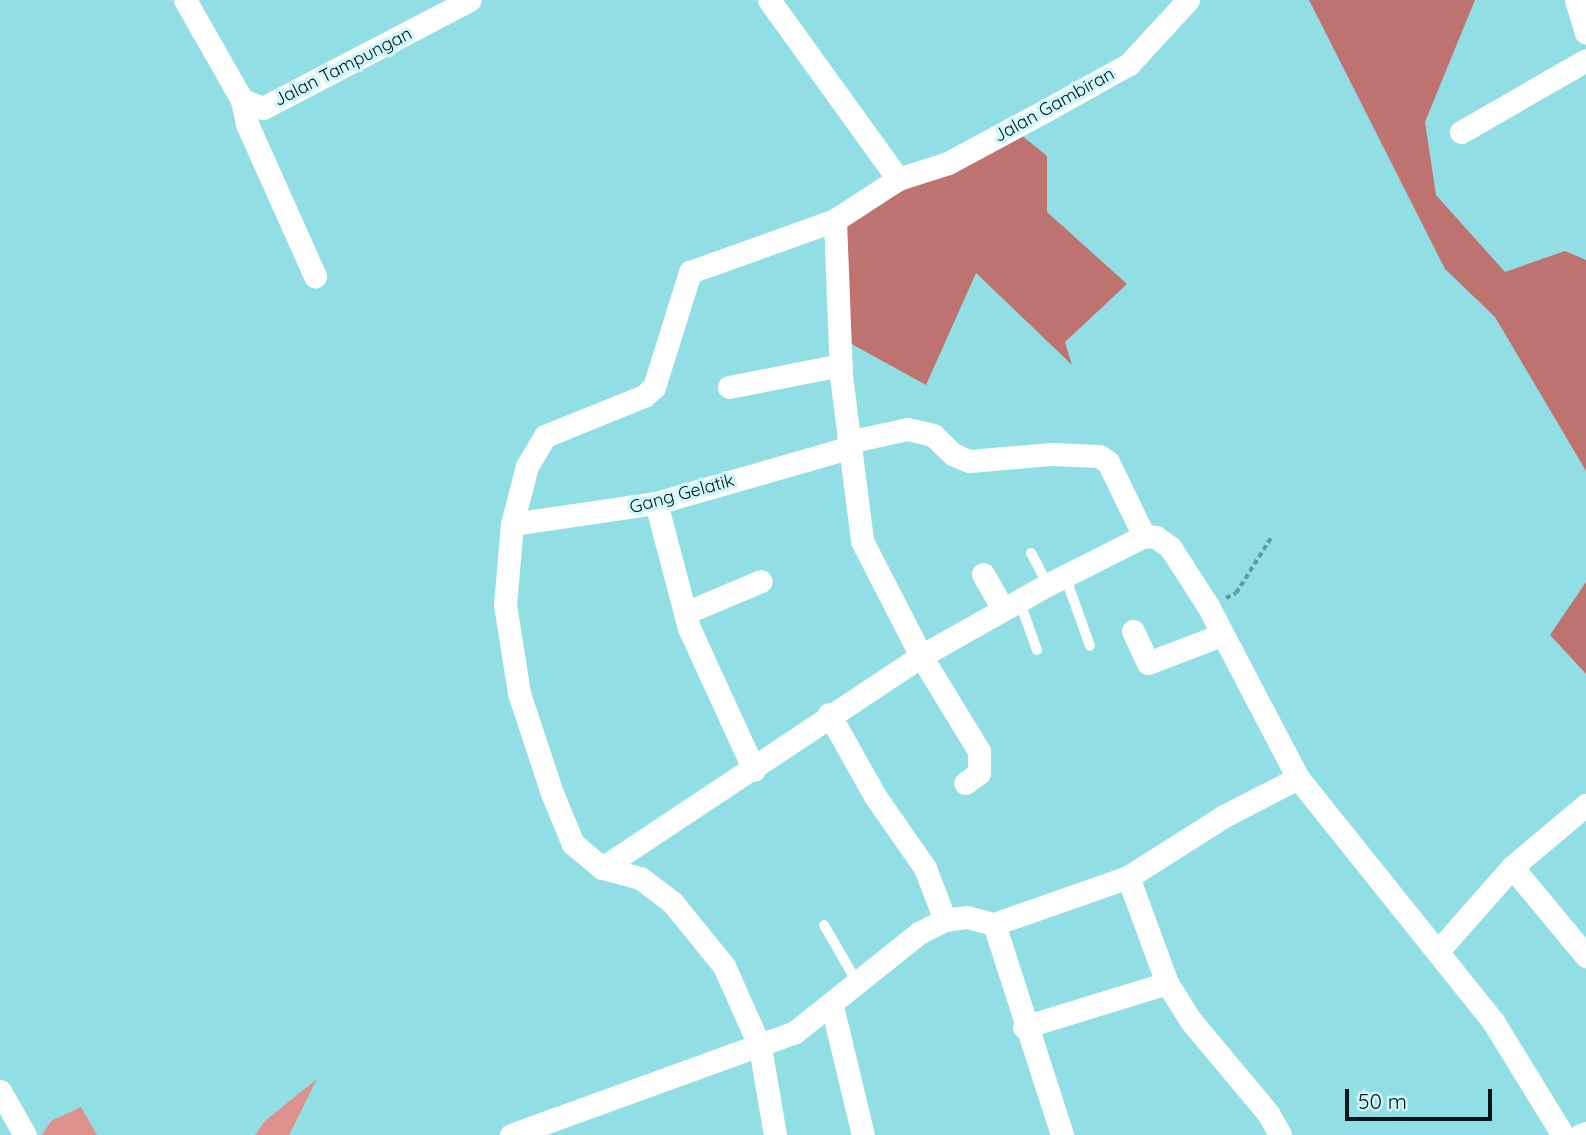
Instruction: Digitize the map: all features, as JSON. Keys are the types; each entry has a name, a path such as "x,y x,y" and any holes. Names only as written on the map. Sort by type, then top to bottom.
{"street":[{"path":"185,0 242,100 247,124 315,276"},
{"name":"Jalan Tampungan","path":"242,100 263,108 280,102 471,0"},
{"path":"769,0 898,179"},
{"name":"Jalan Gambiran","path":"512,524 527,466 545,436 644,396 654,387 690,272 835,220 898,179 948,163 1129,64 1188,0"},
{"path":"1576,0 1586,33"},
{"path":"1461,132 1586,60"},
{"path":"835,220 841,365 848,445 862,541 921,656 979,751 979,773 965,783"},
{"path":"729,387 841,365"},
{"name":"Gang Gelatik","path":"512,524 656,503 907,429 923,430 953,454 969,461 1051,454 1099,456 1113,470 1144,536"},
{"path":"656,503 685,613 754,770"},
{"path":"512,524 505,605 519,693 573,844 602,868 640,878 687,917 724,966 760,1047 775,1135"},
{"path":"602,868 671,818 754,770 830,714 921,656 1057,580 1144,536 1156,537 1170,547 1208,606 1298,778 1494,1023 1563,1135"},
{"path":"983,574 1011,604"},
{"path":"685,613 761,581"},
{"path":"1133,631 1148,663 1221,635"},
{"path":"830,714 875,796 925,868 945,920"},
{"path":"511,1135 553,1127 795,1032 832,1006 919,933 945,920 967,917 994,924 1128,877 1224,816 1298,778"},
{"path":"1438,951 1512,867 1585,810"},
{"path":"1512,867 1586,956"},
{"path":"1128,877 1167,983 1191,1021 1268,1113 1280,1135"},
{"path":"994,924 1024,1027 1062,1135"},
{"path":"1024,1027 1167,983"},
{"path":"832,1006 863,1135"},
{"path":"0,1090 25,1135"},
{"path":"1581,1135 1586,1132"}],"lane":[{"path":"1031,553 1057,580 1090,646"},
{"path":"1011,604 1037,650"},
{"path":"824,925 858,984"}],"path":[{"path":"1208,606 1236,593 1272,536"}],"shaded area":[{"path":"1309,0 1475,0 1425,122 1436,195 1505,272 1565,251 1586,260 1586,471 1495,317 1445,269"},
{"path":"1014,129 1047,156 1047,212 1127,284 1065,342 1072,365 976,273 926,385 839,337 836,228"},
{"path":"1586,582 1586,674 1550,635"},
{"path":"317,1079 289,1135 255,1135 265,1121"},
{"path":"81,1107 97,1135 42,1135 51,1121"}]}
